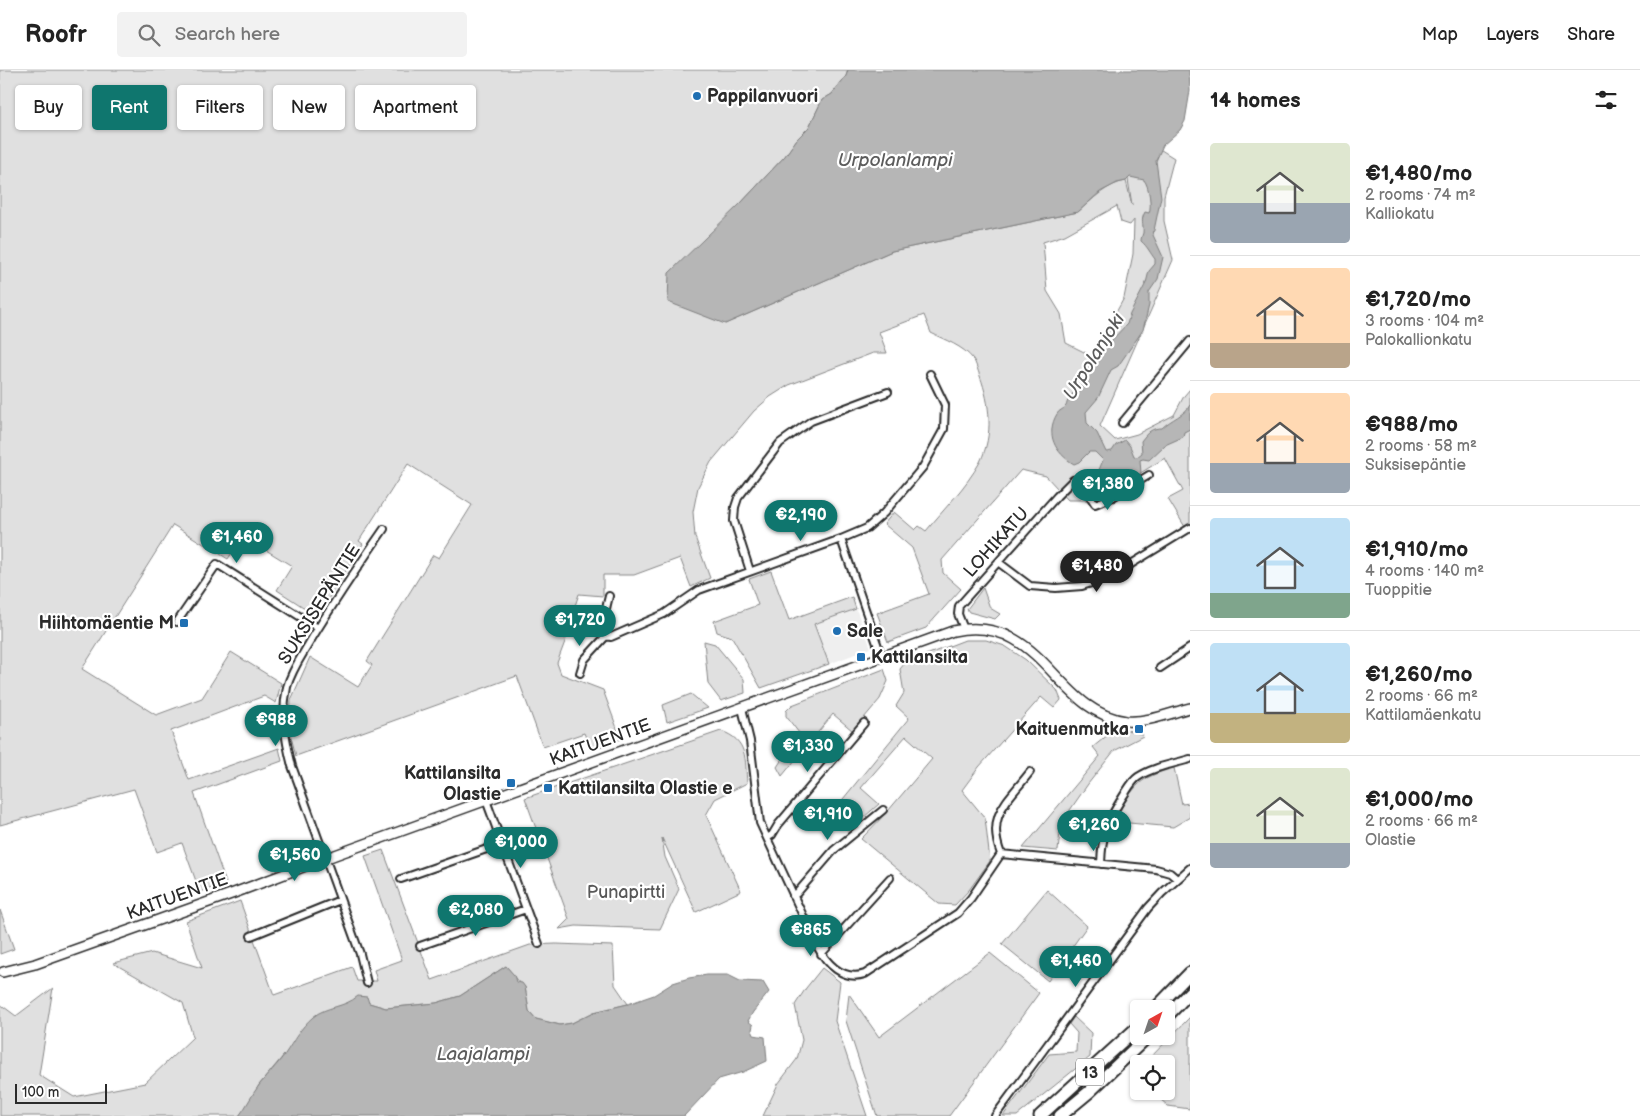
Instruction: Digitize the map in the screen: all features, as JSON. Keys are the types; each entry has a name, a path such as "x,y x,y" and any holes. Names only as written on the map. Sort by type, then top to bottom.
{"highway":[{"path":"1164,1000 1190,973"},
{"path":"1175,1008 1190,992"},
{"name":"13","path":"1040,1116 1130,1034"},
{"name":"13","path":"1060,1116 1089,1092 1139,1045"}],"street":[{"path":"1122,423 1190,341"},
{"path":"606,636 611,637 664,614 699,590 868,528 884,513 923,467 944,429 945,405 930,374"},
{"path":"750,571 734,521 734,507 738,498 780,443 811,421 888,392"},
{"name":"LOHIKATU","path":"964,629 958,614 959,606 1073,480 1088,493 1096,504 1113,497 1148,475"},
{"path":"998,562 1030,586 1056,588 1082,586 1110,577 1190,528"},
{"name":"SUKSISEPÄNTIE","path":"367,983 360,954 292,766 283,726 284,707 292,672 318,628 384,529"},
{"path":"841,539 882,658"},
{"path":"177,622 217,564 318,628"},
{"path":"606,636 602,625 609,596"},
{"name":"KAITUENTIE","path":"4,972 35,964 234,893 953,631 984,628 1002,633 1021,642 1084,701 1114,718 1126,721 1146,720 1190,708"},
{"path":"580,673 584,660 606,636"},
{"path":"1160,668 1190,648"},
{"path":"742,708 750,741 758,815 766,838 821,954 838,971 847,975 865,974 958,913 995,866 1001,854 996,841 997,818 1003,806 1030,772"},
{"path":"766,838 772,835 778,825 864,723"},
{"path":"1101,864 1103,835 1108,820 1132,783 1148,772 1190,759"},
{"path":"486,800 539,944"},
{"path":"793,896 834,850 883,810"},
{"path":"401,879 501,844"},
{"path":"1001,854 1156,869 1170,873 1177,879"},
{"path":"995,1116 1148,908 1190,868"},
{"path":"821,954 890,878"},
{"path":"251,936 340,900"},
{"path":"420,946 526,909"}],"shaded area":[{"path":"856,609 871,648 829,664 814,624"}],"green space":[{"path":"0,70 848,70 846,76 832,94 822,100 809,127 741,203 725,324 892,251 1078,212 1100,193 1119,183 1126,181 1132,205 1127,173 1158,148 1174,158 1164,196 1164,221 1173,260 1100,426 1115,440 1137,434 1174,415 1190,389 1190,524 1185,527 1168,499 1183,491 1165,458 1096,500 1068,500 1046,476 1021,470 942,560 943,573 961,589 926,628 888,642 877,613 929,594 912,548 884,524 894,512 915,530 919,526 926,531 962,489 980,462 989,430 986,397 974,361 969,354 959,347 931,333 924,315 879,332 887,353 873,353 789,385 770,397 754,411 711,462 698,487 693,512 695,537 710,578 691,587 680,558 634,575 603,575 603,596 579,594 557,663 561,674 603,690 621,739 591,750 584,733 543,747 517,676 296,756 290,733 291,700 310,657 358,687 372,665 367,661 433,555 439,558 472,505 408,464 359,541 363,544 320,612 314,614 277,590 292,566 243,536 228,559 173,525 82,669 156,715 202,698 231,652 281,683 276,703 264,696 171,731 189,780 279,748 282,761 194,793 226,883 200,892 182,843 157,852 134,789 0,825","holes":["1117,206 1121,222 1130,225 1134,220 1133,254 1124,298 1092,356 1066,343 1061,314 1047,291 1043,242 1065,235"]},
{"path":"771,571 789,620 852,597 856,609 814,624 829,664 761,688 732,637 717,632 714,621 758,605 749,579"},
{"path":"983,588 990,608 1000,614 995,619 969,612 967,609"},
{"path":"965,640 986,640 1005,646 1026,660 1057,690 1061,700 1054,708 1041,697 979,767 962,790 985,818 990,861 969,890 955,905 939,904 861,839 888,811 932,759 906,736 861,788 879,804 848,831 830,815 909,718 896,706 904,693 900,669 905,663"},
{"path":"704,641 715,644 744,679 745,693 721,701 708,684"},
{"path":"884,669 888,681 880,699 853,731 833,714 782,776 777,767 799,733 786,716 786,711 792,705"},
{"path":"691,694 708,708 667,722 663,705"},
{"path":"1114,730 1127,730 1142,734 1143,736 1114,751 1088,784 1061,823 1058,851 1023,848 1100,756 1093,747"},
{"name":"Punapirtti","path":"721,731 730,735 741,745 745,758 747,783 715,799 706,815 741,891 696,912 662,838 665,857 679,889 660,929 576,926 559,929 569,919 525,798"},
{"path":"1174,768 1182,804 1190,803 1190,817 1173,827 1129,823 1116,815 1134,789 1145,779"},
{"path":"383,850 432,980 530,945 613,946 615,985 628,1004 594,1012 572,1023 560,1025 536,1019 529,1011 525,987 506,966 460,996 436,1003 386,1008 369,1003 350,1003 330,1009 284,1055 259,1085 246,1108 239,1116 0,1116 0,1004 16,1016 53,988 39,1075 74,1097 145,1083 193,1037 183,1003 113,963 152,953 202,968 186,921 240,901 274,995 352,967 357,981 377,981 374,970 402,960 365,856"},
{"path":"1047,890 1087,926 1048,981 1002,944"},
{"path":"0,910 14,949 0,954"},
{"path":"990,953 1039,993 949,1116 877,1116 846,1021 849,994 879,1037"},
{"path":"822,968 840,982 835,1021 867,1116 763,1116 778,1084 797,1059 802,1040 795,1005"},
{"path":"1074,1017 1091,1033 1090,1057 1017,1116 1003,1116 1049,1054 1076,1052 1077,1033 1069,1024"},
{"path":"1190,1017 1190,1109 1168,1106 1161,1100 1175,1100 1175,1055 1153,1055 1163,1045 1175,1045 1175,1032"}],"water":[{"name":"Urpolanlampi","path":"848,70 1189,70 1190,91 1185,121 1180,130 1163,145 1156,161 1161,197 1153,235 1163,257 1158,279 1149,292 1149,305 1143,330 1118,366 1111,370 1098,398 1086,412 1087,423 1097,433 1106,452 1112,451 1116,445 1125,440 1134,456 1137,457 1142,453 1141,441 1148,433 1162,428 1185,412 1190,405 1190,429 1184,432 1183,437 1165,445 1149,460 1140,460 1141,473 1134,478 1119,485 1108,482 1099,470 1103,460 1095,452 1089,452 1079,462 1074,464 1067,460 1057,449 1052,436 1052,429 1058,413 1066,406 1068,400 1079,387 1086,382 1086,370 1098,359 1102,347 1110,342 1127,324 1146,283 1149,271 1155,264 1155,259 1141,241 1143,218 1145,212 1149,213 1150,206 1149,191 1144,180 1130,177 1126,181 1117,183 1100,192 1078,212 892,251 725,324 668,302 669,273 741,203 785,156 797,139 809,127 822,100 832,94 846,76"},
{"name":"Laajalampi","path":"506,966 514,975 516,982 522,983 525,987 529,1011 536,1019 560,1025 572,1023 594,1012 628,1004 654,995 673,983 689,978 707,975 728,975 740,981 763,982 769,992 748,1021 753,1025 754,1035 765,1037 767,1061 743,1072 719,1079 684,1116 239,1116 257,1088 282,1058 301,1030 318,1013 347,1003 358,996 367,997 369,1003 386,1008 436,1003 460,996"}],"place":[{"name":"Pappilanvuori","path":"697,96"},
{"name":"Hiihtomäentie M","path":"184,623"},
{"name":"Sale","path":"837,631"},
{"name":"Kattilansilta","path":"861,657"},
{"name":"Kaituenmutka","path":"1139,729"},
{"name":"Kattilansilta Olastie","path":"511,783"},
{"name":"Kattilansilta Olastie e","path":"548,788"}],"water label":[{"name":"Urpolanjoki","path":"1093,356"}]}
